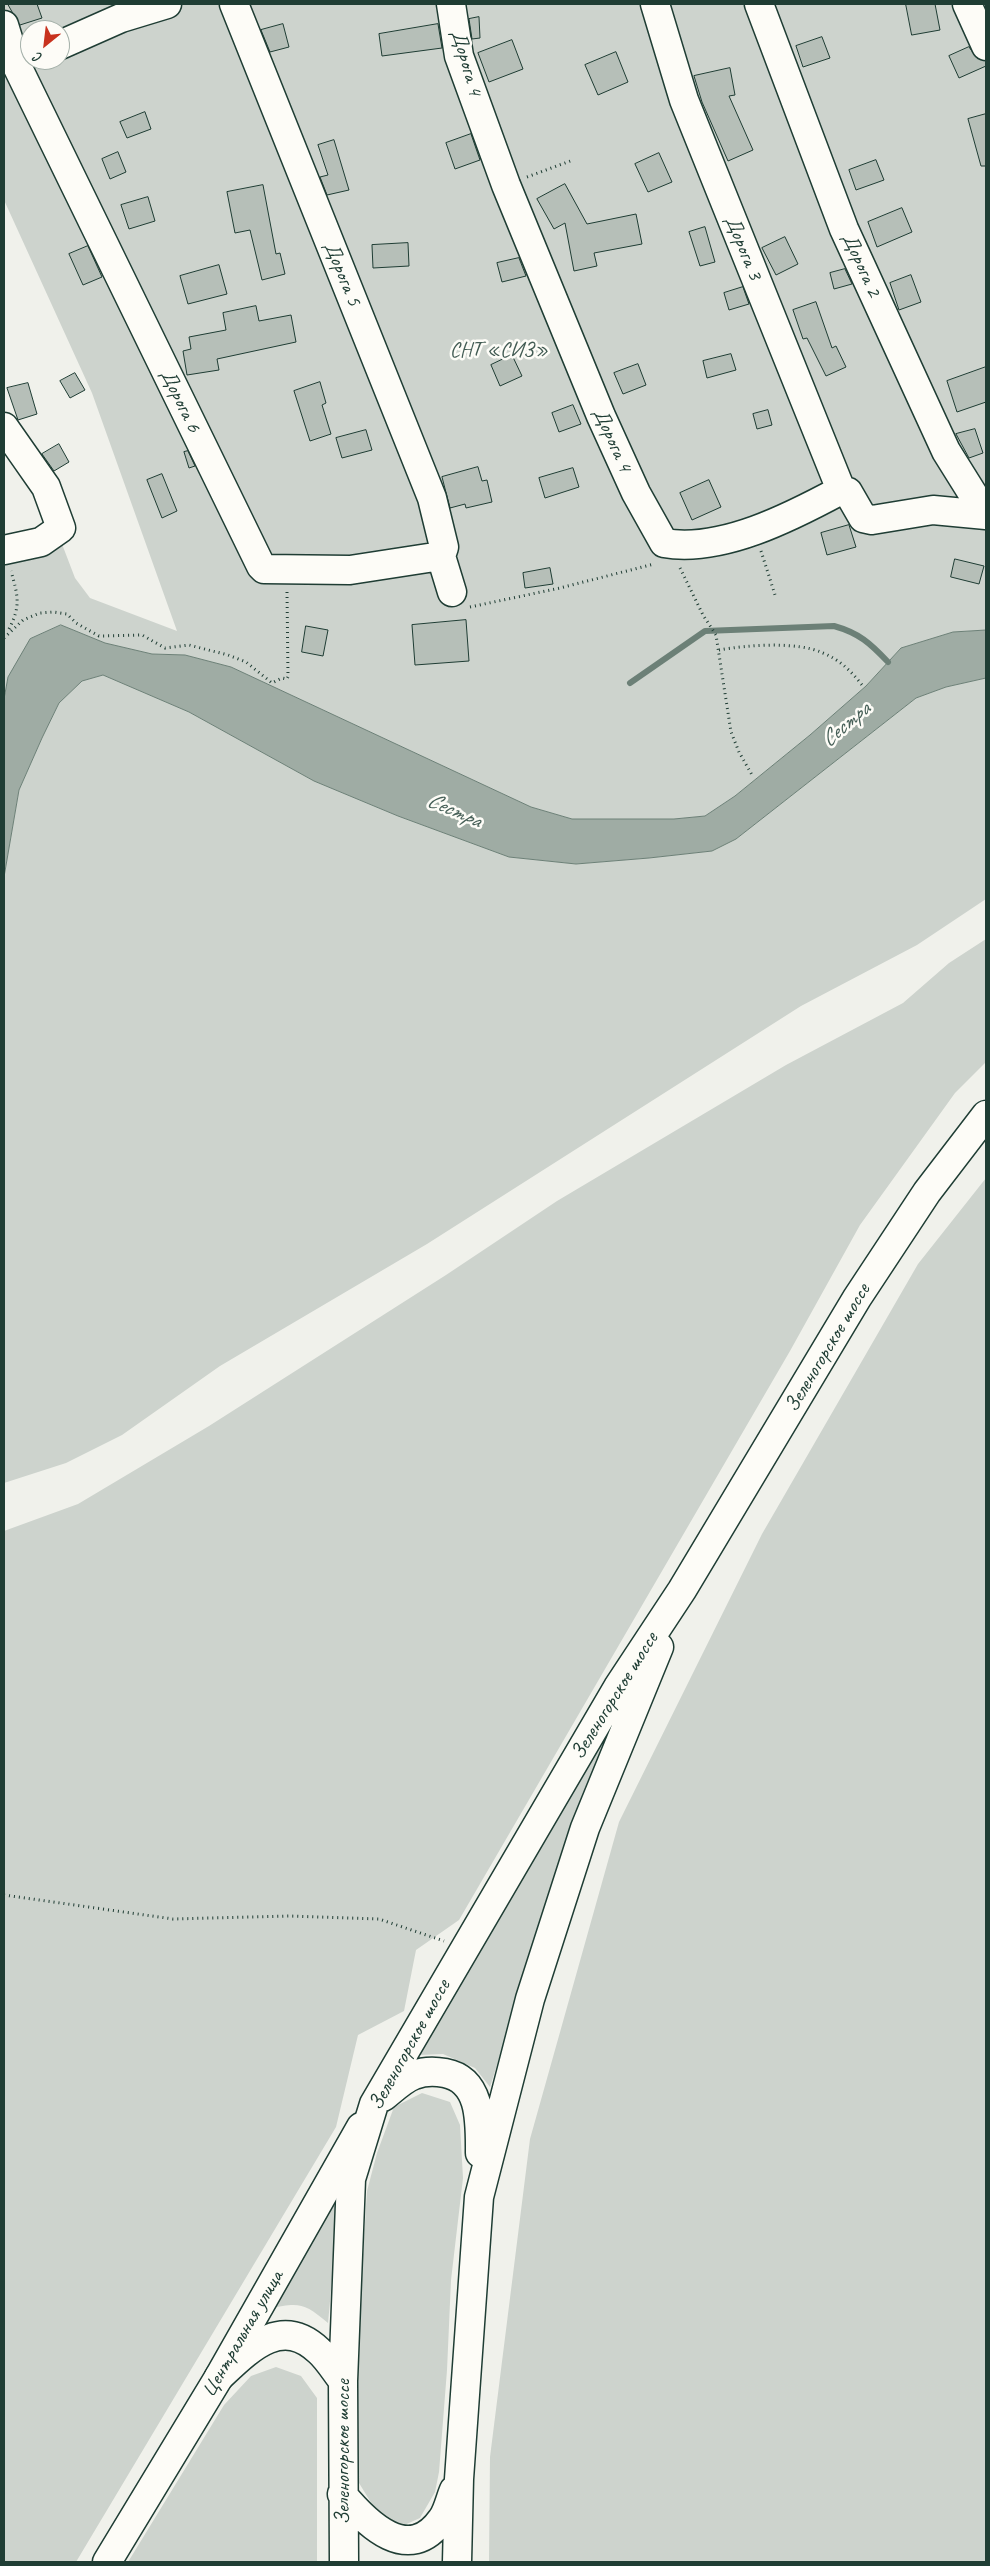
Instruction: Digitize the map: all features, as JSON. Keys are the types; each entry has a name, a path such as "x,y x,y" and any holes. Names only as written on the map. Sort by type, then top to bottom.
{"main road":[{"path":"70,41 121,18 167,4"},
{"name":"Дорога 5","path":"234,4 432,498 442,551 459,600"},
{"name":"Дорога 4","path":"451,4 460,56 506,185 600,416 636,493 664,543"},
{"name":"Дорога 3","path":"655,4 681,94 841,490"},
{"name":"Дорога 2","path":"759,4 844,229 946,451 986,515"},
{"path":"967,4 986,46"},
{"path":"4,26 17,64"},
{"name":"Дорога 6","path":"17,64 264,570 350,570 442,551"},
{"path":"4,427 46,487 61,528 41,542 4,550"},
{"path":"664,543 685,546 754,532 841,490 848,492 863,518 872,520 933,510 986,515"},
{"name":"Зеленогорское шоссе","path":"344,2562 342,2494 343,2381 351,2179 374,2104 618,1688 682,1590 857,1298 927,1192 986,1115"},
{"name":"Зеленогорское шоссе","path":"457,2562 459,2478 479,2197 530,1999 585,1828 682,1590"},
{"path":"374,2104 414,2075 435,2071 453,2074 472,2089 480,2118 479,2197"},
{"name":"Центральная улица","path":"107,2562 219,2377 374,2104"},
{"path":"219,2377 250,2348 277,2335 299,2336 320,2351 343,2381"},
{"path":"342,2494 367,2524 387,2539 406,2544 424,2539 442,2520 459,2478"}],"path":[{"path":"506,185 573,160"},
{"path":"754,532 776,598"},
{"path":"459,600 560,588 671,560 664,543"},
{"path":"5,636 23,620 40,613 67,614 76,623 99,636 142,635 165,648 189,645 228,654 246,662 272,683 282,678 287,679 288,677 286,569"},
{"path":"682,572 702,616 716,635 731,732 739,752 752,775"},
{"path":"5,636 18,612 18,598 13,580"},
{"path":"719,650 738,647 775,646 822,652 850,670 862,685"},
{"path":"4,1895 173,1919 289,1916 378,1919 465,1948"}],"green space":[{"name":"СНТ «СИЗ»","path":"4,4 986,4 986,630 953,632 901,648 866,686 810,735 735,796 705,816 675,819 572,819 531,807 231,667 185,655 152,654 105,643 61,625 8,677 4,699 4,550 57,531 75,578 90,598 177,631 92,393 4,200"},
{"path":"103,675 189,712 314,781 398,816 509,857 576,864 712,851 736,839 916,698 946,687 986,678 986,899 917,945 801,1006 427,1244 220,1366 122,1435 66,1463 4,1483 4,877 19,790 59,703 82,681"},
{"path":"986,939 986,1062 955,1093 860,1225 790,1351 459,1920 416,1950 404,2011 358,2035 336,2127 76,2562 4,2562 4,1531 78,1504 209,1426 446,1275 557,1201 786,1065 903,1003 949,963"},
{"path":"986,1178 986,2562 489,2562 490,2457 530,2139 619,1822 762,1534 918,1264"},
{"path":"651,1646 532,1954 490,2087 475,2068 443,2054 419,2055"},
{"path":"422,2093 450,2102 460,2125 463,2178 451,2280 447,2370 439,2472 435,2492 420,2518 400,2527 378,2514 359,2483 355,2382 367,2191 377,2153 394,2107"},
{"path":"341,2181 328,2323 313,2311 301,2306 287,2305 269,2309"},
{"path":"276,2367 301,2376 317,2398 317,2562 128,2562 224,2405 251,2376"}],"water":[{"name":"Сестра","path":"61,625 105,643 152,654 185,655 231,667 531,807 572,819 674,819 705,816 735,796 810,735 866,686 901,648 953,632 986,630 986,678 946,687 916,698 736,839 712,851 576,864 509,857 398,816 314,781 189,712 103,675 82,681 59,703 19,790 4,877 4,699 8,677 30,639"}],"building":[{"path":"8,4 37,4 42,18 20,20 20,25"},
{"path":"906,4 935,4 940,30 912,35"},
{"path":"479,17 480,38 472,39 469,19"},
{"path":"283,24 289,47 270,52 261,30"},
{"path":"438,24 442,48 382,56 379,34"},
{"path":"822,37 830,58 803,67 796,46"},
{"path":"512,40 523,69 489,82 478,53"},
{"path":"969,47 977,58 986,61 986,66 959,78 949,56"},
{"path":"616,52 628,82 598,95 585,65"},
{"path":"730,68 735,95 729,96 753,150 728,161 702,102 694,76"},
{"path":"145,112 151,129 127,138 120,122"},
{"path":"986,114 986,166 981,166 968,119"},
{"path":"471,134 480,160 455,169 446,143"},
{"path":"334,140 349,190 327,195 320,177 328,175 318,145"},
{"path":"118,152 126,172 110,179 102,159"},
{"path":"659,153 672,182 648,192 635,164"},
{"path":"876,160 884,180 856,190 849,170"},
{"path":"565,184 587,224 636,214 642,244 594,253 597,266 574,271 565,223 554,229 537,199"},
{"path":"263,185 276,254 280,253 285,274 262,280 250,230 235,233 227,192"},
{"path":"148,197 155,221 129,229 121,205"},
{"path":"902,208 912,232 877,247 868,222"},
{"path":"705,227 715,262 700,266 689,232"},
{"path":"785,237 798,264 776,275 762,248"},
{"path":"408,243 409,266 373,268 372,245"},
{"path":"88,246 102,277 83,285 69,254"},
{"path":"519,258 526,276 502,282 497,263"},
{"path":"219,265 227,294 188,304 180,276"},
{"path":"845,269 852,284 834,289 830,273"},
{"path":"911,275 921,302 899,310 890,283"},
{"path":"743,287 749,304 729,310 724,293"},
{"path":"816,302 832,348 836,346 846,367 826,376 807,338 803,339 793,310"},
{"path":"256,306 259,321 291,315 296,342 217,359 219,370 187,375 183,351 191,349 189,337 226,330 223,313"},
{"path":"731,354 736,370 707,378 703,361"},
{"path":"512,355 522,376 500,386 491,365"},
{"path":"638,364 646,385 623,394 614,373"},
{"path":"986,367 986,402 957,412 947,381"},
{"path":"75,373 85,390 70,398 60,381"},
{"path":"320,382 326,403 322,405 331,434 310,441 294,391"},
{"path":"28,383 37,414 18,420 7,388"},
{"path":"573,405 581,424 559,432 552,413"},
{"path":"768,410 772,425 757,429 753,414"},
{"path":"975,429 983,453 969,458 956,434"},
{"path":"366,430 372,450 342,458 336,438"},
{"path":"59,444 69,462 54,471 42,454"},
{"path":"188,451 195,466 189,468 184,452"},
{"path":"478,467 482,481 487,480 492,502 466,508 465,504 450,508 442,477"},
{"path":"573,468 579,487 545,498 539,478"},
{"path":"162,474 177,511 162,518 147,480"},
{"path":"709,480 721,507 692,520 680,493"},
{"path":"849,525 856,547 827,555 821,533"},
{"path":"955,559 984,566 979,584 951,577"},
{"path":"550,568 553,584 525,588 523,573"},
{"path":"466,620 469,661 415,665 412,625"},
{"path":"306,626 328,630 323,656 302,652"}],"waterway":[{"path":"630,683 705,631 834,626 864,640 888,662"}]}
